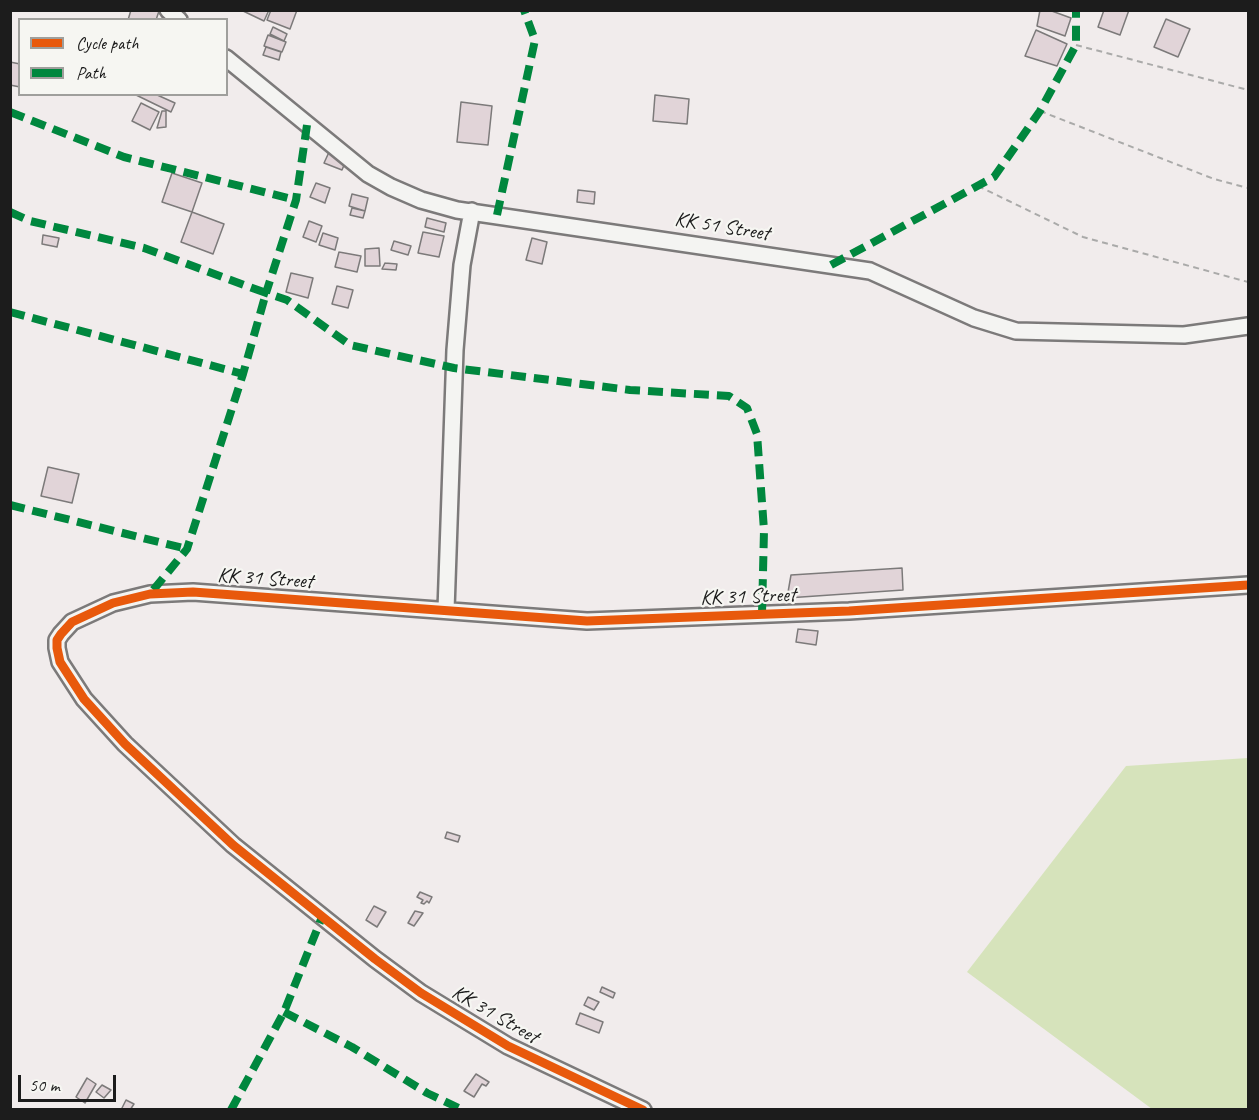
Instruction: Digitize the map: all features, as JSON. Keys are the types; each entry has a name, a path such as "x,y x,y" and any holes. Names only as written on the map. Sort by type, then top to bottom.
{"street":[{"name":"KK 51 Street","path":"228,60 368,174 422,200 457,210 870,271 974,318 1016,332 1184,335 1248,326"},
{"path":"446,610 455,350 462,265 472,211"},
{"name":"KK 31 Street","path":"643,1110 609,1102 508,1046 421,993 375,959 233,845 125,744 84,699 60,662 57,640 72,622 113,603 150,594 193,592 587,621 883,609 1248,585"}],"path":[{"path":"1076,45 1248,90"},
{"path":"1040,111 1214,179 1248,188"},
{"path":"978,186 1083,237 1248,282"}],"green space":[{"path":"1248,758 1248,1109 1152,1109 967,972 1126,766"}],"building":[{"path":"131,10 159,11 157,18 129,18"},
{"path":"241,10 269,10 264,21"},
{"path":"271,10 297,10 290,29 267,20"},
{"path":"1040,10 1049,10 1071,18 1065,36 1037,26"},
{"path":"1104,10 1129,10 1120,35 1098,27"},
{"path":"1166,19 1190,29 1178,57 1154,47"},
{"path":"273,27 287,34 284,41 270,34"},
{"path":"1036,30 1067,44 1057,66 1025,56"},
{"path":"268,35 286,42 282,52 264,46"},
{"path":"266,47 281,52 279,60 263,55"},
{"path":"10,62 18,64 18,87 10,85"},
{"path":"655,95 689,99 687,124 653,121"},
{"path":"138,96 159,96 175,103 171,112"},
{"path":"461,102 492,106 488,145 457,142"},
{"path":"141,103 159,112 150,130 132,121"},
{"path":"162,111 166,111 166,127 157,128"},
{"path":"330,150 347,158 342,170 324,163"},
{"path":"172,173 202,183 192,212 162,202"},
{"path":"316,183 330,188 325,203 310,197"},
{"path":"578,190 595,192 594,204 577,202"},
{"path":"352,194 368,198 365,211 349,206"},
{"path":"352,208 365,211 363,218 350,215"},
{"path":"192,212 224,224 213,254 181,242"},
{"path":"427,218 446,223 444,232 425,227"},
{"path":"309,221 322,226 316,242 303,237"},
{"path":"423,232 444,236 439,257 418,253"},
{"path":"323,233 338,238 335,250 319,245"},
{"path":"43,235 59,238 57,247 42,244"},
{"path":"532,238 547,242 542,264 526,260"},
{"path":"394,241 411,246 408,255 391,250"},
{"path":"379,248 380,266 365,266 365,249"},
{"path":"339,252 361,256 357,272 335,267"},
{"path":"385,263 397,264 396,270 382,269"},
{"path":"291,273 313,278 308,298 286,292"},
{"path":"337,286 353,290 348,308 332,304"},
{"path":"48,467 79,474 72,503 41,496"},
{"path":"902,568 903,590 787,598 791,575"},
{"path":"798,629 818,631 816,645 796,642"},
{"path":"447,832 460,836 458,842 445,838"},
{"path":"420,892 432,897 429,903 427,901 424,904 421,903 423,900 417,897"},
{"path":"374,906 386,912 377,927 366,920"},
{"path":"415,911 423,913 414,926 408,923"},
{"path":"602,987 615,993 613,998 600,992"},
{"path":"588,997 599,1002 594,1010 584,1005"},
{"path":"580,1013 603,1022 599,1033 576,1024"},
{"path":"476,1074 489,1082 486,1086 482,1084 474,1097 464,1091"},
{"path":"87,1078 96,1084 85,1103 76,1097"},
{"path":"102,1085 111,1090 104,1098 96,1092"},
{"path":"126,1100 134,1104 130,1110 121,1110"}],"marked path":[{"path":"497,215 535,40 524,10"},
{"path":"831,265 994,177 1040,111 1076,45 1076,10"},
{"path":"10,112 124,157 296,200"},
{"path":"307,125 296,200 266,293 287,300 350,345 454,368 630,390 729,396 747,408 757,434 764,530 762,614"},
{"path":"10,212 30,221 144,248 266,293 243,374 187,549 150,594"},
{"path":"10,312 243,374"},
{"path":"10,505 187,549"},
{"path":"231,1110 284,1012 322,917"},
{"path":"284,1012 352,1047 427,1093 463,1110"}],"cycle path":[{"path":"643,1110 508,1046 421,993 233,845 125,744 84,699 60,662 57,640 61,634 72,622 113,603 150,594 193,592 587,621 849,611 1248,585"}]}
